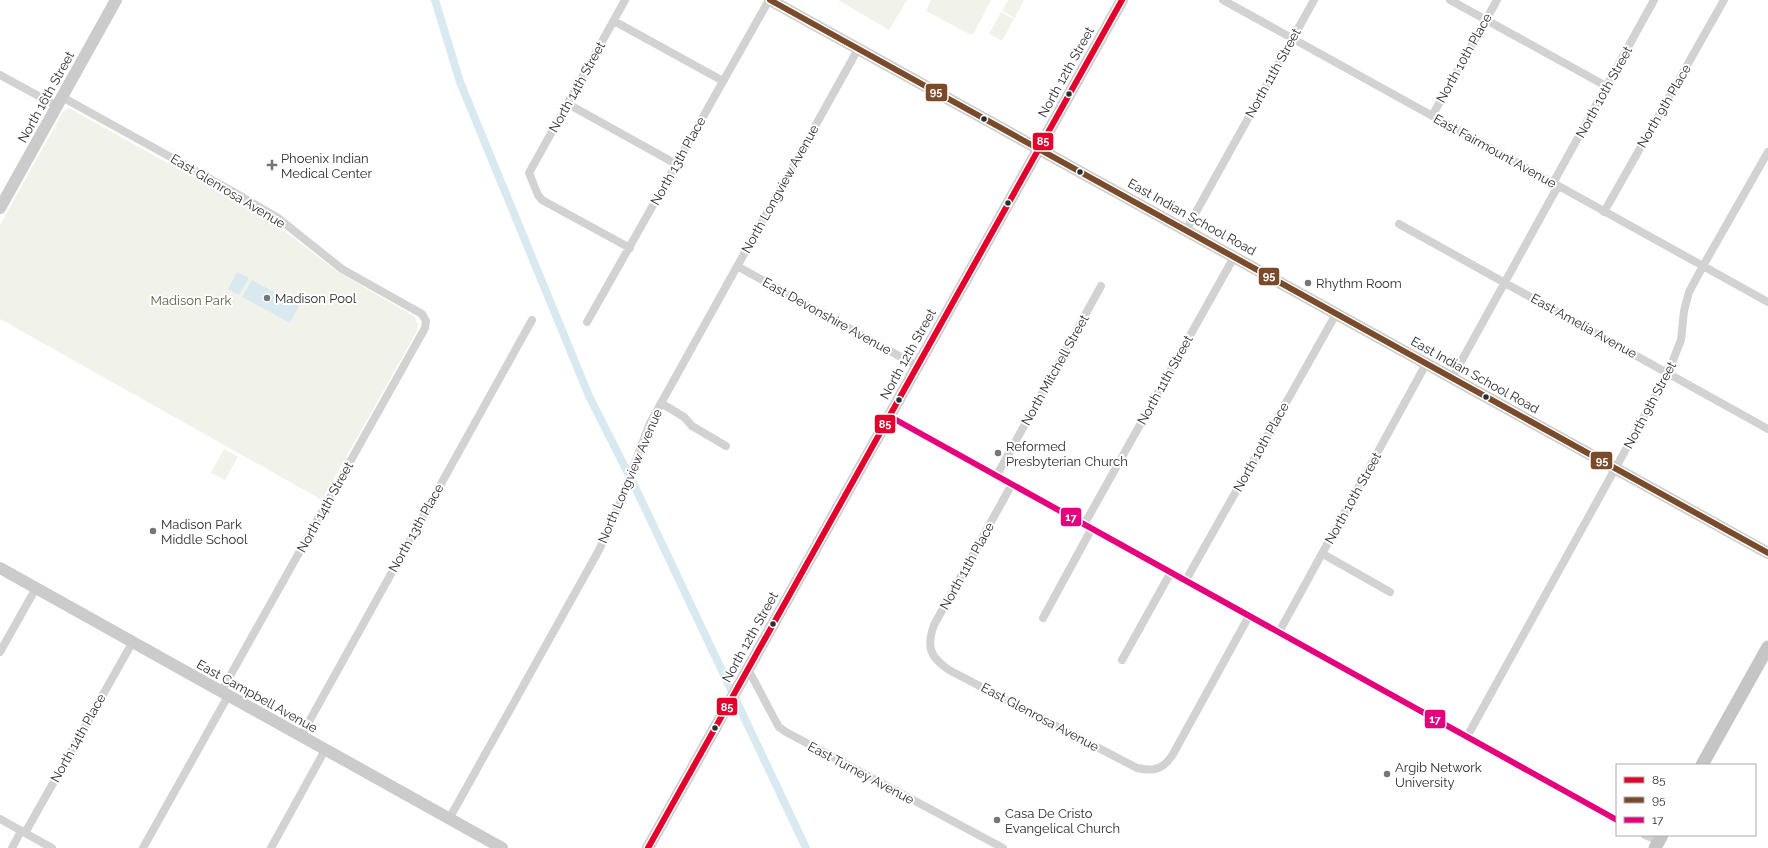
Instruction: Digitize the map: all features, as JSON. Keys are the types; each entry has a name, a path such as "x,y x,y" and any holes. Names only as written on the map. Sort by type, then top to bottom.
{"main road":[{"path":"1703,764 1768,647"}],"street":[{"name":"North 16th Street","path":"2,200 60,101 116,0"},
{"name":"North 14th Street","path":"625,0 529,173 538,195 542,200 630,248"},
{"name":"East Indian School Road","path":"769,0 1040,148 1768,553"},
{"name":"North 13th Place","path":"587,322 769,0"},
{"name":"North 12th Street","path":"648,848 1122,0"},
{"name":"East Fairmount Avenue","path":"1223,0 1768,302"},
{"name":"North 11th Street","path":"1186,230 1314,0"},
{"path":"1450,0 1606,86"},
{"name":"North 10th Place","path":"1432,116 1497,0"},
{"name":"North 10th Street","path":"1452,378 1506,283 1606,86 1654,0"},
{"name":"North 9th Place","path":"1604,212 1724,0"},
{"path":"614,21 723,81"},
{"name":"North Longview Avenue","path":"449,819 599,550 626,488 650,423 858,49"},
{"name":"East Glenrosa Avenue","path":"0,75 60,101 232,191 278,218 342,269 422,314 426,321"},
{"path":"568,104 676,164"},
{"name":"North 9th Street","path":"1468,735 1668,373 1681,340 1684,311 1690,292 1703,266 1768,152"},
{"name":"East Amelia Avenue","path":"1399,224 1768,428"},
{"name":"North 11th Street","path":"1043,618 1088,526 1234,257"},
{"name":"East Devonshire Avenue","path":"737,266 917,366"},
{"name":"North Mitchell Street","path":"997,475 1101,286"},
{"name":"North 10th Place","path":"1186,580 1336,314"},
{"name":"North 13th Place","path":"301,736 532,320"},
{"name":"North 14th Street","path":"143,848 225,694 425,328 426,321"},
{"name":"North 10th Street","path":"1279,632 1426,364"},
{"path":"661,403 684,417 692,426 726,446"},
{"path":"889,416 1249,616 1468,735 1616,819"},
{"name":"North 11th Place","path":"930,651 929,643 934,625 1012,484"},
{"path":"1323,554 1390,592"},
{"name":"East Campbell Avenue","path":"0,568 132,643 502,848"},
{"path":"1122,660 1171,572"},
{"path":"0,652 36,588"},
{"name":"East Glenrosa Avenue","path":"930,651 941,664 970,681 1138,768 1157,770 1170,759 1173,754 1249,616"},
{"name":"North 14th Place","path":"12,848 23,832 132,643"},
{"name":"East Turney Avenue","path":"748,669 775,720 782,730 1003,848"},
{"path":"271,848 325,750"},
{"path":"0,819 52,848"},
{"path":"1647,836 1659,842"}],"green space":[{"path":"838,0 907,0 889,30"},
{"path":"931,0 991,0 974,33 969,34 926,11"},
{"path":"1008,0 1024,0 1015,18 1002,11"},
{"path":"1001,12 1014,19 1002,41 989,34"},
{"name":"Madison Park","path":"69,108 261,215 337,271 415,317 418,326 417,331 322,500 0,319 0,225 63,112"},
{"path":"224,449 238,457 225,480 211,473"}],"shaded area":[{"path":"237,272 249,278 239,295 228,289"},
{"path":"252,280 299,306 290,323 242,297"}],"waterway":[{"path":"435,0 460,82 589,396 636,489 806,848"}],"transit line":[{"name":"95","path":"770,0 1768,553"},
{"name":"85","path":"648,848 1122,0"},
{"name":"17","path":"889,416 1616,819"}],"place":[{"name":"Phoenix Indian Medical Center","path":"272,165"},
{"name":"Rhythm Room","path":"1308,283"},
{"name":"Madison Pool","path":"267,298"},
{"name":"Reformed Presbyterian Church","path":"998,453"},
{"name":"Madison Park Middle School","path":"153,531"},
{"name":"Argib Network University","path":"1387,774"},
{"name":"Casa De Cristo Evangelical Church","path":"997,820"}]}
